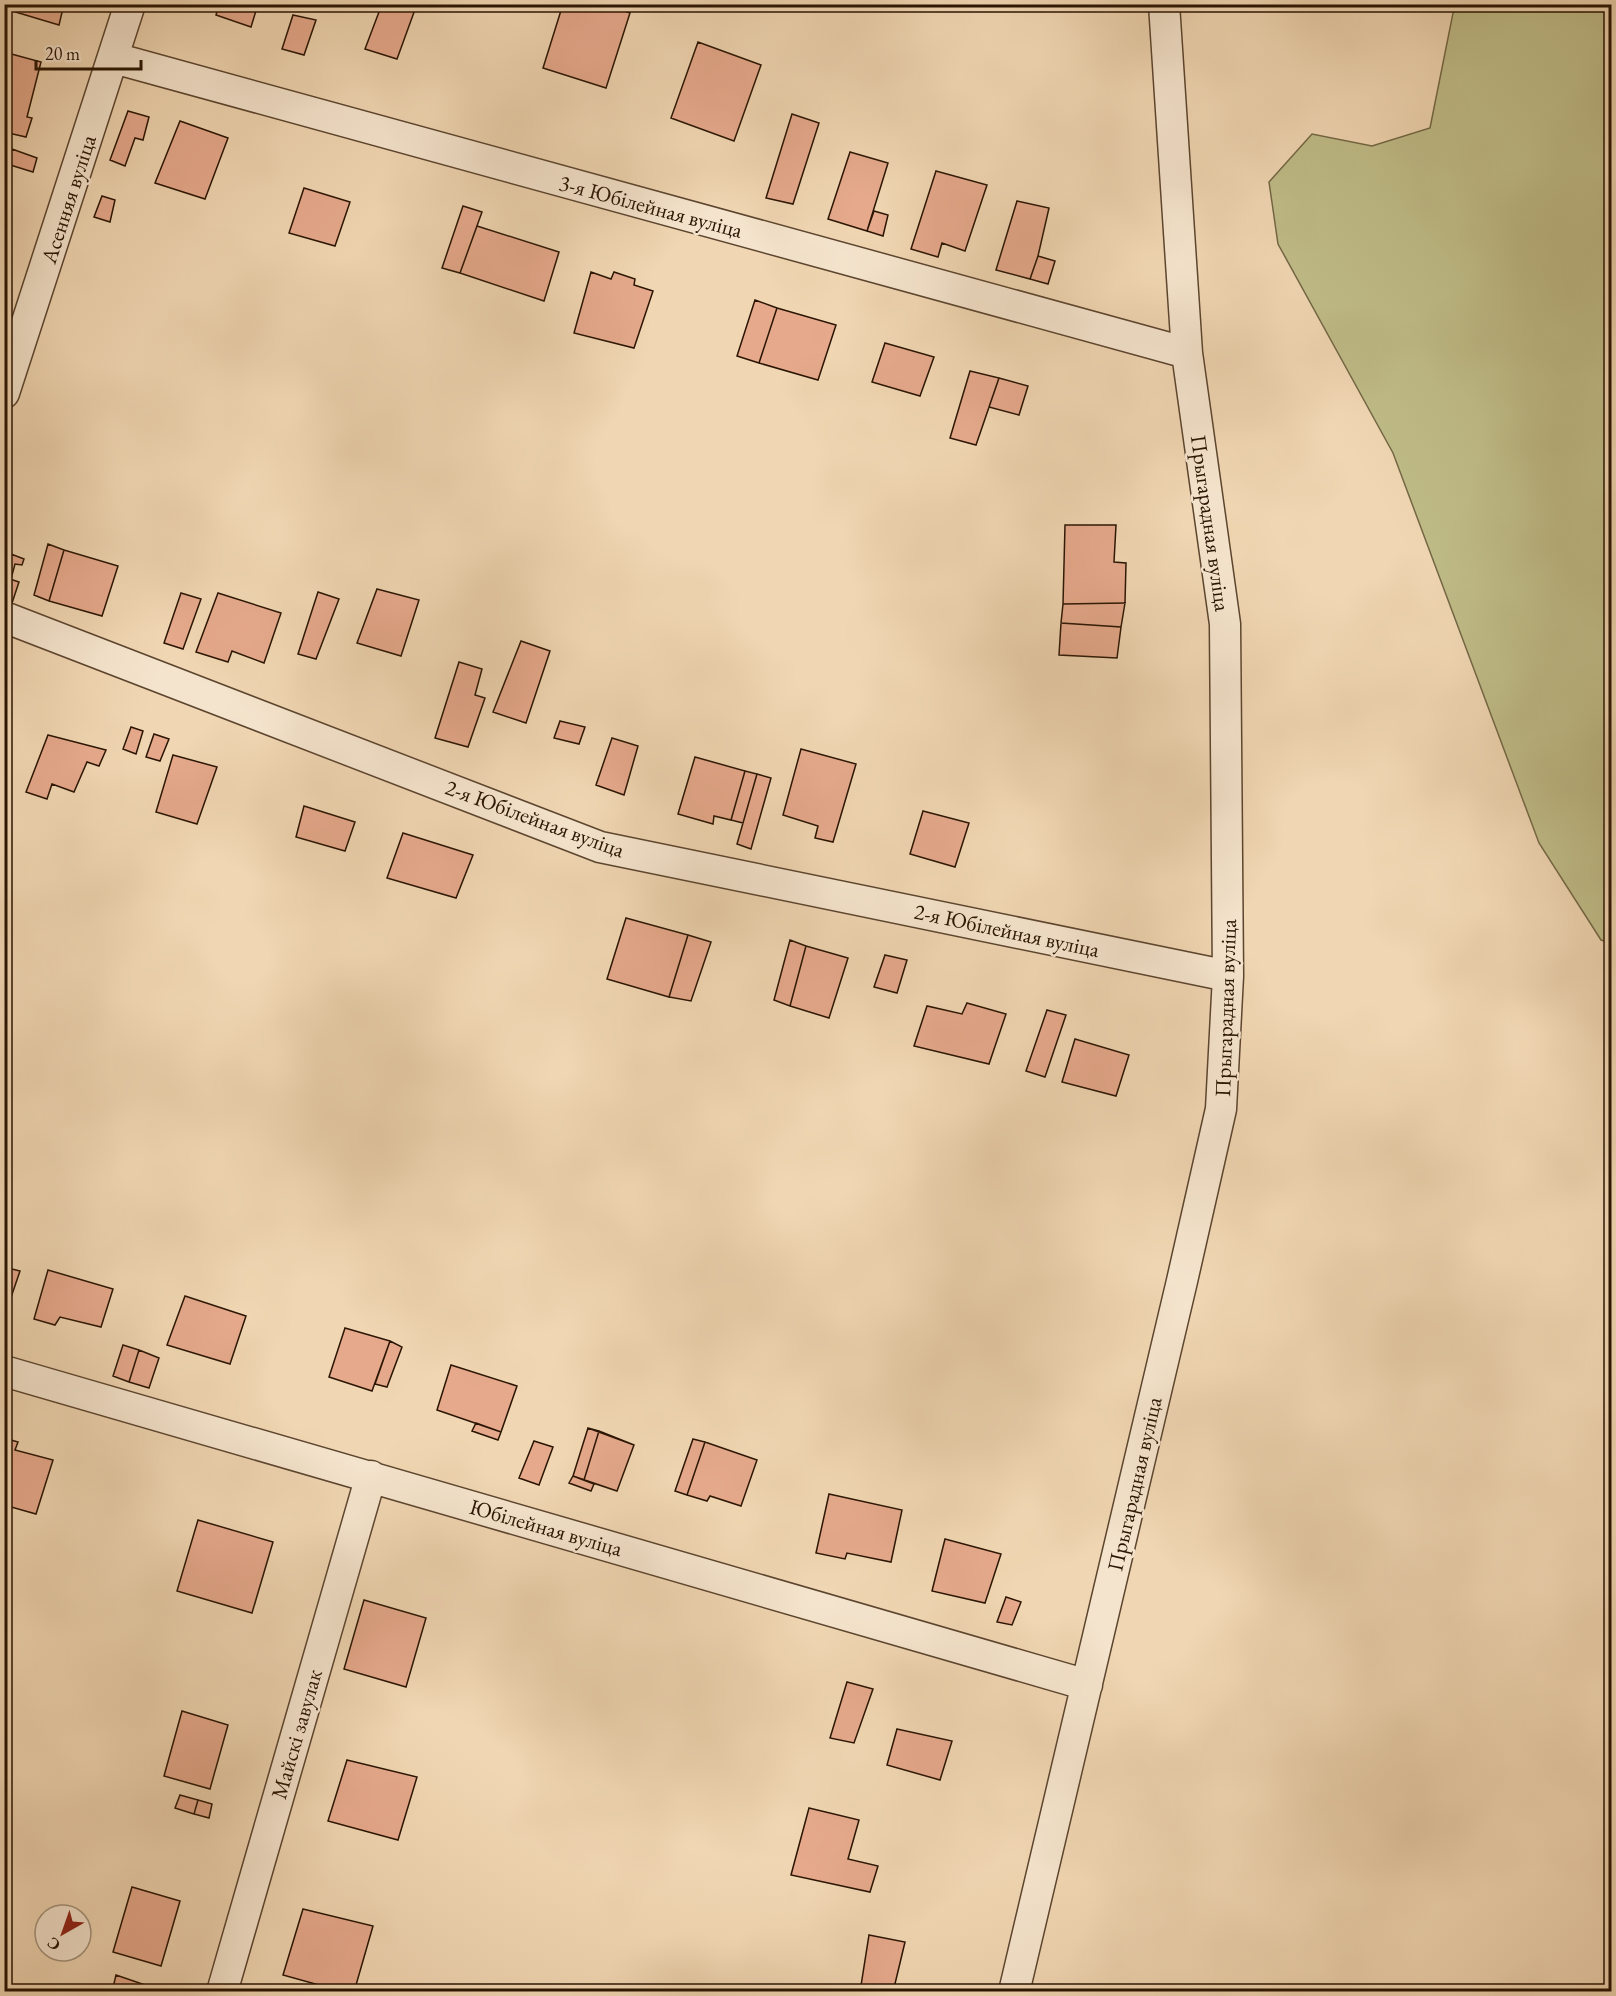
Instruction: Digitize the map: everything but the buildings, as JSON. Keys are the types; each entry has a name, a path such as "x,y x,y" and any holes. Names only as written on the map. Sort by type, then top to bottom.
{"street":[{"name":"Асенняя вуліца","path":"4,393 130,4"},
{"name":"Прыгарадная вуліца","path":"1014,1992 1221,1108 1228,976 1225,624 1187,354 1164,4"},
{"name":"3-я Юбілейная вуліца","path":"114,58 1187,354"},
{"name":"2-я Юбілейная вуліца","path":"4,617 600,847 1228,976"},
{"name":"Юбілейная вуліца","path":"4,1371 1087,1685"},
{"name":"Майскі завулак","path":"222,1992 371,1476"}],"shaded area":[{"path":"1460,5 1611,5 1611,943 1601,940 1539,843 1393,453 1278,244 1269,182 1312,134 1372,146 1430,128 1453,13"}]}
